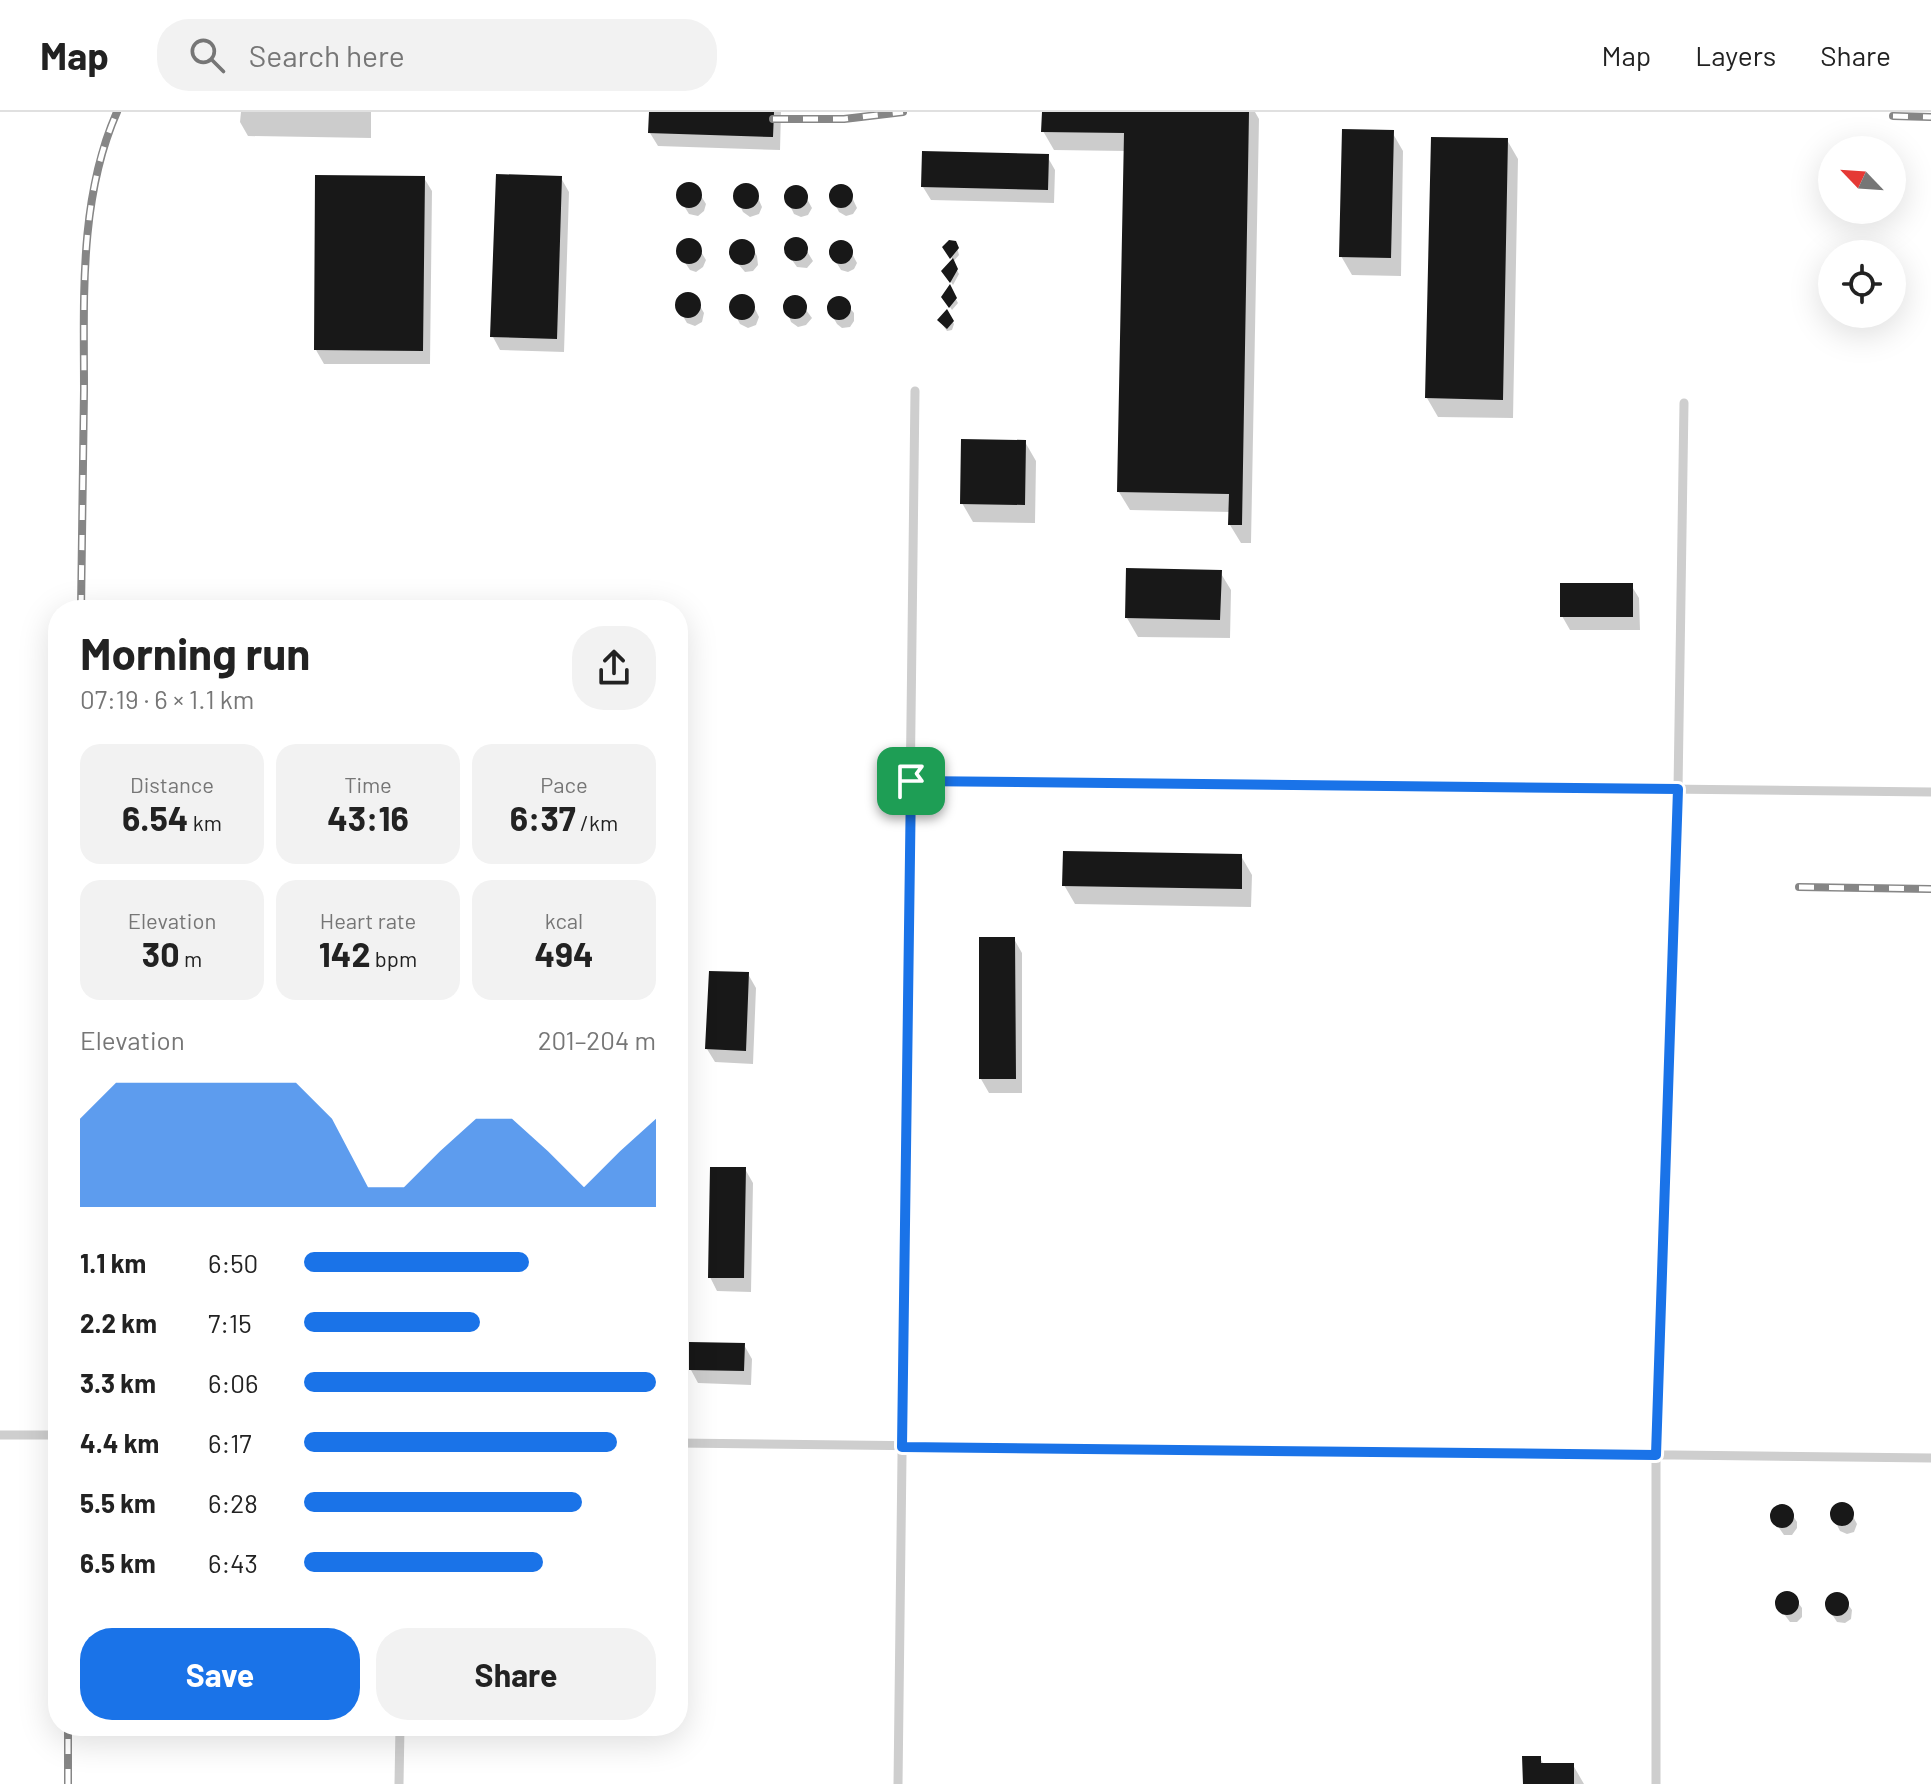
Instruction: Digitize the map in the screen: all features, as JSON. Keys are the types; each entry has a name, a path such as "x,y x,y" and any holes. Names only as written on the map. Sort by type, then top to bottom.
{"lane":[{"path":"898,1784 915,391"},
{"path":"1656,1784 1656,1455 1678,789 1684,403"},
{"path":"911,781 1931,792"},
{"path":"0,1435 48,1435"},
{"path":"688,1443 1931,1458"},
{"path":"399,1784 400,1736"}],"building":[{"path":"649,112 774,112 773,137 648,133"},
{"path":"1042,112 1249,112 1242,525 1228,525 1229,494 1117,492 1124,133 1041,132"},
{"path":"1342,129 1394,130 1391,258 1339,257"},
{"path":"1431,137 1508,138 1503,400 1425,398"},
{"path":"922,151 1049,154 1048,190 921,187"},
{"path":"496,174 562,176 557,339 490,337"},
{"path":"315,175 425,176 423,351 314,350"},
{"path":"689,182 698,186 702,195 698,204 689,208 680,204 676,195 680,186"},
{"path":"746,183 755,187 759,196 755,205 746,209 737,205 733,196 737,187"},
{"path":"841,184 852,191 853,196 846,207 841,208 830,201 829,196 836,185"},
{"path":"796,185 807,192 808,197 801,208 796,209 785,202 784,197 791,186"},
{"path":"796,237 807,244 808,249 801,260 796,261 785,254 784,249 791,238"},
{"path":"689,238 698,242 702,251 698,260 689,264 680,260 676,251 680,242"},
{"path":"742,239 751,243 755,252 751,261 742,265 733,261 729,252 733,243"},
{"path":"841,240 852,247 853,252 846,263 841,264 830,257 829,252 836,241"},
{"path":"949,240 956,241 959,248 950,259 942,247"},
{"path":"953,258 958,269 950,283 941,271"},
{"path":"950,284 957,298 949,308 941,297"},
{"path":"688,292 697,296 701,305 697,314 688,318 679,314 675,305 679,296"},
{"path":"742,294 751,298 755,307 751,316 742,320 733,316 729,307 733,298"},
{"path":"795,295 806,302 807,307 800,318 795,319 784,312 783,307 790,296"},
{"path":"839,296 850,303 851,308 844,319 839,320 828,313 827,308 834,297"},
{"path":"947,309 954,321 947,329 937,320"},
{"path":"961,439 1026,440 1025,505 960,504"},
{"path":"1126,568 1222,570 1220,620 1125,618"},
{"path":"1560,583 1633,583 1633,617 1560,617"},
{"path":"1063,851 1242,854 1242,889 1062,886"},
{"path":"979,937 1015,937 1016,1079 979,1079"},
{"path":"709,971 749,972 746,1051 705,1049"},
{"path":"710,1167 746,1167 744,1278 708,1278"},
{"path":"689,1342 745,1343 744,1371 689,1370"},
{"path":"1842,1502 1853,1509 1854,1514 1847,1525 1842,1526 1831,1519 1830,1514 1837,1503"},
{"path":"1782,1504 1793,1511 1794,1516 1787,1527 1782,1528 1771,1521 1770,1516 1777,1505"},
{"path":"1787,1591 1798,1598 1799,1603 1792,1614 1787,1615 1776,1608 1775,1603 1782,1592"},
{"path":"1837,1592 1848,1599 1849,1604 1842,1615 1837,1616 1826,1609 1825,1604 1832,1593"},
{"path":"1522,1756 1541,1756 1541,1763 1574,1763 1574,1784 1523,1784"}],"railway":[{"path":"81,600 86,248 96,179 117,112"},
{"path":"773,119 844,119 903,112"},
{"path":"1893,116 1931,117"},
{"path":"1799,887 1931,889"},
{"path":"68,1736 68,1784"}],"route":[{"path":"911,781 1678,789 1656,1455 902,1447 911,781"}]}
